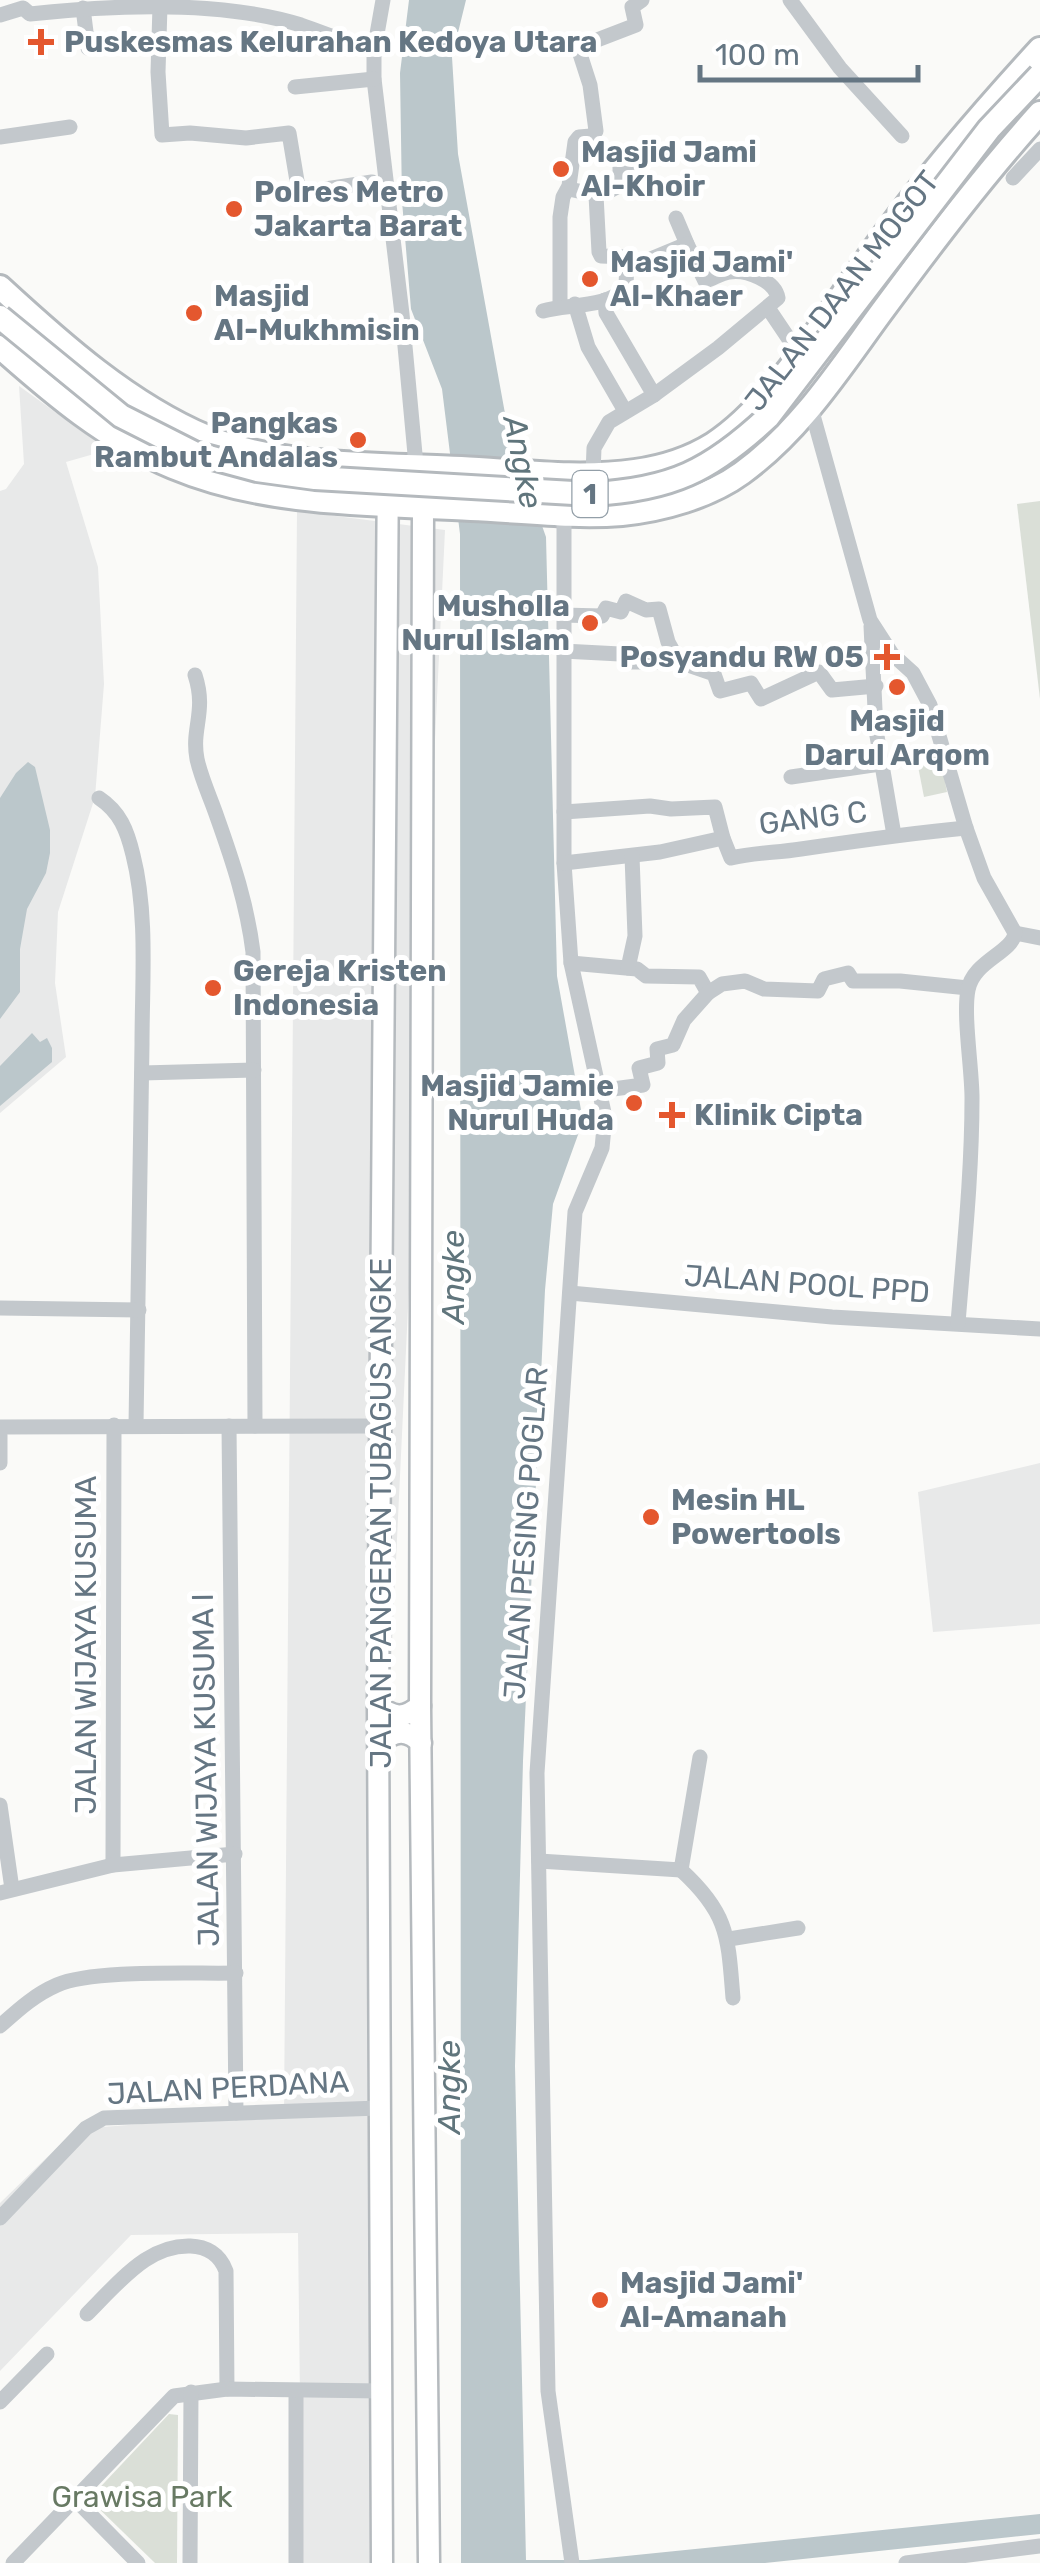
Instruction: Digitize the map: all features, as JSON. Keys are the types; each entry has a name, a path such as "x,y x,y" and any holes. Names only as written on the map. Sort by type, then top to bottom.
{"highway":[{"name":"JALAN DAAN MOGOT","path":"0,287 71,349 143,402 209,438 250,451 388,464 593,474 635,471 676,462 713,443 742,421 799,354 885,234 964,134 1040,49"},
{"name":"JALAN DAAN MOGOT","path":"0,317 121,416 194,454 257,470 315,478 592,494 633,492 664,485 724,454 768,416 990,130 1040,75"},
{"name":"JALAN DAAN MOGOT","path":"0,330 127,431 202,466 252,479 311,488 578,504 661,499 727,470 760,443 796,403 998,133 1040,88"},
{"name":"JALAN DAAN MOGOT","path":"0,348 62,401 110,434 172,467 255,491 386,504 559,514 624,514 658,508 708,491 741,474 811,408 1005,152 1040,112"}],"main road":[{"name":"JALAN PANGERAN TUBAGUS ANGKE","path":"382,2563 378,1706 388,464"},
{"name":"JALAN PANGERAN TUBAGUS ANGKE","path":"428,2563 420,1706 423,860 434,507"},
{"path":"385,859 404,852 423,860"},
{"path":"378,1706 390,1715 400,1716 409,1715 420,1706"},
{"path":"380,1744 391,1734 401,1732 412,1735 421,1744"}],"street":[{"path":"383,0 374,51 374,79 402,314 426,466"},
{"path":"625,411 568,305 559,234 575,142 596,131 581,52 600,38 636,25 632,7 642,0"},
{"path":"790,0 840,68 902,136"},
{"path":"0,15 25,4 30,14 160,6 232,12 300,24 374,51"},
{"path":"160,6 158,72 162,135 246,138 289,133 299,193 372,182"},
{"path":"84,8 88,48"},
{"path":"295,87 374,79"},
{"path":"0,138 70,127"},
{"path":"1005,152 1019,172 1040,150"},
{"path":"568,189 596,195 619,187 620,164 641,162"},
{"path":"542,311 604,300 622,293 629,279 627,257 602,256 599,252 596,195"},
{"path":"593,474 594,448 604,428 654,395 778,298 776,286 767,280 730,271 705,281 676,218"},
{"path":"629,268 686,244"},
{"path":"604,300 606,313 654,395"},
{"path":"768,308 799,354"},
{"path":"811,408 870,620 880,764 894,835"},
{"name":"JALAN PESING POGLAR","path":"559,514 564,863 571,964 605,1116 602,1148 575,1212 537,1773 548,2392 571,2557"},
{"path":"562,615 602,616 606,608 621,612 626,601 646,610 659,610 679,662"},
{"path":"870,620 892,654 912,673 930,705 966,828 989,888 1016,933 1014,940 978,970 968,988 972,1099 958,1322"},
{"path":"563,651 622,654 628,662 679,662 714,674 720,691 753,684 760,699 819,672 832,690 876,686"},
{"path":"195,675 202,706 196,738 197,760 248,912 254,952 255,1426"},
{"path":"791,778 880,764"},
{"path":"99,798 114,808 122,821 134,856 140,898 142,1073 136,1425"},
{"path":"564,812 650,806 715,807 723,838"},
{"name":"GANG C","path":"564,863 632,856 723,838 732,858 757,851 796,850 966,828"},
{"path":"628,968 634,936 632,856"},
{"path":"1016,933 1040,938"},
{"path":"571,964 628,968 646,976 699,977 708,993"},
{"path":"598,1091 644,1085 640,1068 658,1063 657,1048 674,1044 684,1020 708,993 722,984 745,981 764,989 820,991 824,979 848,973 853,982 900,981 968,988"},
{"path":"142,1073 254,1070"},
{"name":"JALAN POOL PPD","path":"570,1293 832,1317 1040,1329"},
{"path":"0,1308 139,1310"},
{"name":"JALAN WIJAYA KUSUMA","path":"113,1865 114,1425"},
{"name":"JALAN WIJAYA KUSUMA I","path":"229,1426 236,2113"},
{"path":"0,1427 380,1426"},
{"path":"0,1435 0,1463"},
{"path":"681,1870 700,1758"},
{"path":"0,1805 6,1891 113,1865 235,1854"},
{"path":"539,1862 681,1870 710,1900 724,1924 729,1939 733,1998"},
{"path":"729,1939 798,1928"},
{"path":"0,2026 30,2000 60,1983 95,1976 236,1973"},
{"name":"JALAN PERDANA","path":"0,2218 94,2122 114,2116 379,2108"},
{"path":"87,2314 149,2258 174,2248 206,2248 221,2259 226,2271 227,2390"},
{"path":"0,2402 47,2354"},
{"path":"13,2563 169,2399 191,2392 227,2390 382,2391"},
{"path":"190,2563 191,2392"},
{"path":"296,2392 296,2563"},
{"path":"74,2498 138,2563"},
{"path":"906,2563 1040,2546"}],"shaded area":[{"path":"409,0 466,0 452,57 458,154 508,430 546,537 557,976 583,1121 553,1204 545,1290 523,1761 515,2066 526,2560 587,2560 1040,2514 1040,2534 765,2563 461,2563 460,534 442,389 411,309 402,201 400,73"},
{"path":"19,386 108,450 66,462 98,567 104,684 95,797 58,912 55,983 66,1057 0,1113 0,491 6,489 24,464"},
{"path":"297,511 445,530 370,2107 372,2563 302,2563 298,2233 131,2235 0,2371 0,2203 76,2129 284,2113"},
{"path":"28,762 35,767 50,830 50,853 46,873 27,909 20,949 20,992 0,1019 0,798"},
{"path":"32,1033 40,1042 47,1038 52,1062 0,1106 0,1066"},
{"path":"1040,1463 1040,1624 933,1632 918,1492"}],"green space":[{"path":"1040,501 1040,699 1017,504"},
{"path":"940,756 947,792 924,797 917,761"},
{"name":"Grawisa Park","path":"169,2414 178,2415 177,2563 155,2563 89,2499"}],"place":[{"name":"Puskesmas Kelurahan Kedoya Utara","path":"41,42"},
{"name":"Masjid Jami Al-Khoir","path":"561,169"},
{"name":"Polres Metro Jakarta Barat","path":"234,209"},
{"name":"Masjid Jami' Al-Khaer","path":"590,279"},
{"name":"Masjid Al-Mukhmisin","path":"194,313"},
{"name":"Pangkas Rambut Andalas","path":"358,440"},
{"name":"Musholla Nurul Islam","path":"590,623"},
{"name":"Posyandu RW 05","path":"887,657"},
{"name":"Masjid Darul Arqom","path":"897,687"},
{"name":"Gereja Kristen Indonesia","path":"213,988"},
{"name":"Masjid Jamie Nurul Huda","path":"634,1103"},
{"name":"Klinik Cipta","path":"672,1115"},
{"name":"Mesin HL Powertools","path":"651,1517"},
{"name":"Masjid Jami' Al-Amanah","path":"600,2300"}],"water label":[{"name":"Angke","path":"523,462"},
{"name":"Angke","path":"453,1277"},
{"name":"Angke","path":"449,2087"}]}
